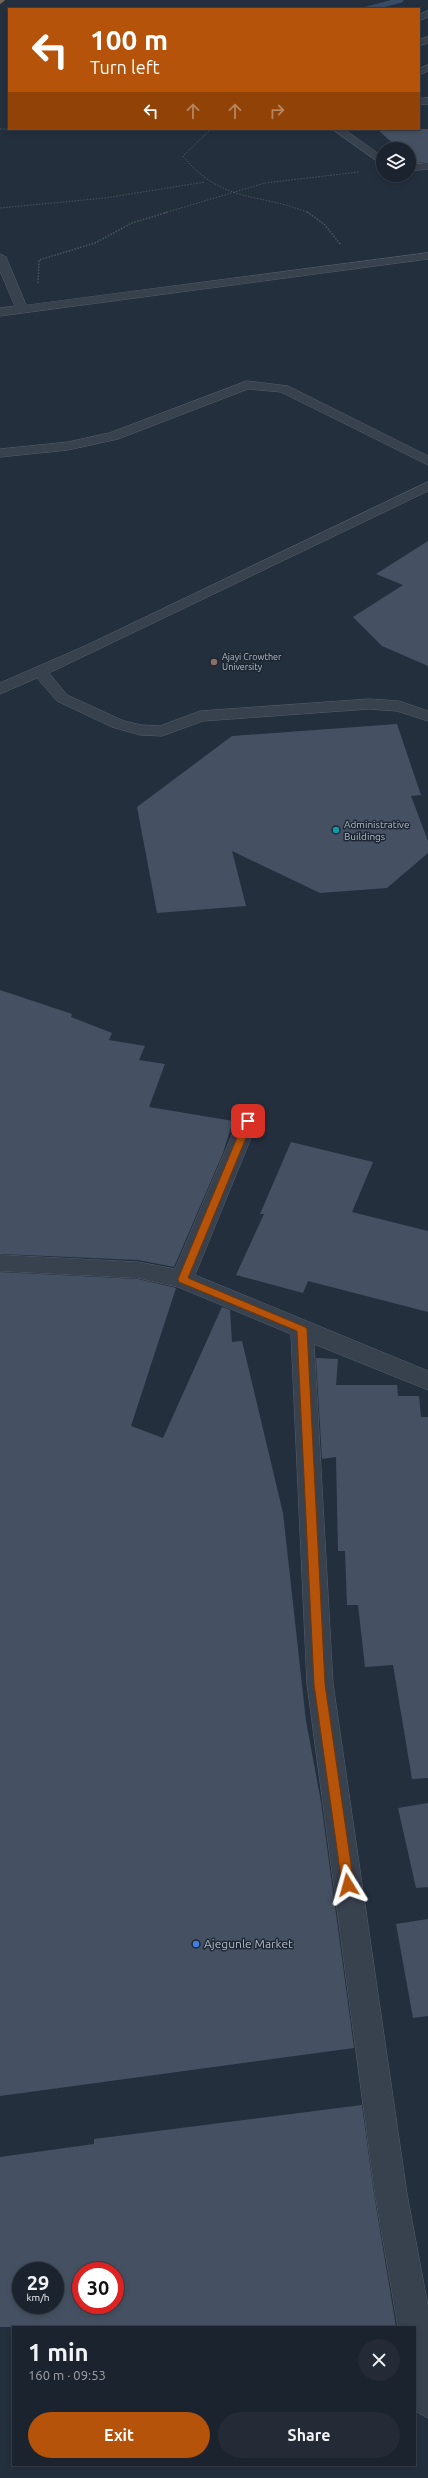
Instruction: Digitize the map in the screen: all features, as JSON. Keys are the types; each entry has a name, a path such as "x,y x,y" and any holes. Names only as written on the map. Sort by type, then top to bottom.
{"street":[{"path":"338,130 376,157"},
{"path":"416,167 428,166"},
{"path":"0,312 428,256"},
{"path":"0,257 22,309"},
{"path":"182,1279 248,1121"},
{"path":"0,1263 138,1270 182,1279 428,1381"},
{"path":"302,1329 320,1684 391,2194 415,2326"},
{"path":"416,2333 428,2401"}],"lane":[{"path":"0,453 68,446 114,436 246,385 262,385 284,389 428,461"},
{"path":"0,689 428,486"},
{"path":"39,671 62,698 118,724 140,730 162,731 200,716 369,704 399,706 428,716"}],"path":[{"path":"209,130 183,156 192,169 205,182 234,193 292,205 313,214 358,265"},
{"path":"22,309 39,280 39,260 95,243 132,223 265,183 360,172"},
{"path":"0,208 105,198 205,182"}],"building":[{"path":"428,129 428,162 416,163 416,142 391,142 378,130"},
{"path":"428,541 428,666 382,646 353,617 403,585 376,574"},
{"path":"397,724 421,795 411,796 428,841 428,853 387,888 320,893 232,851 246,906 157,913 137,807 232,736"},
{"path":"0,990 72,1014 71,1017 112,1033 109,1040 145,1046 139,1060 165,1064 149,1107 233,1121 223,1153 174,1267 138,1260 0,1254"},
{"path":"291,1142 373,1162 352,1212 428,1231 428,1312 308,1281 303,1293 236,1275 264,1214 260,1214"},
{"path":"0,1272 138,1279 176,1288 131,1426 163,1438 222,1307 230,1310 232,1342 242,1341 283,1513 306,1721 321,1802 354,2048 0,2096"},
{"path":"316,1358 338,1359 336,1385 397,1385 398,1396 419,1396 421,1417 428,1417 428,1778 412,1779 393,1665 365,1667 358,1605 347,1605 345,1551 338,1551 336,1457 322,1459"},
{"path":"428,1803 428,1887 416,1888 398,1808"},
{"path":"428,1919 428,2016 413,2018 396,1924"},
{"path":"362,2105 374,2194 396,2326 0,2327 0,2157 94,2144 94,2139"}],"waterway":[{"path":"371,8 401,0"}],"place":[{"name":"Ajayi Crowther University","path":"214,662"},
{"name":"Administrative Buildings","path":"336,830"},
{"name":"Ajegunle Market","path":"196,1944"}],"route":[{"path":"248,1121 182,1279 302,1329 320,1684 348,1885"}]}
